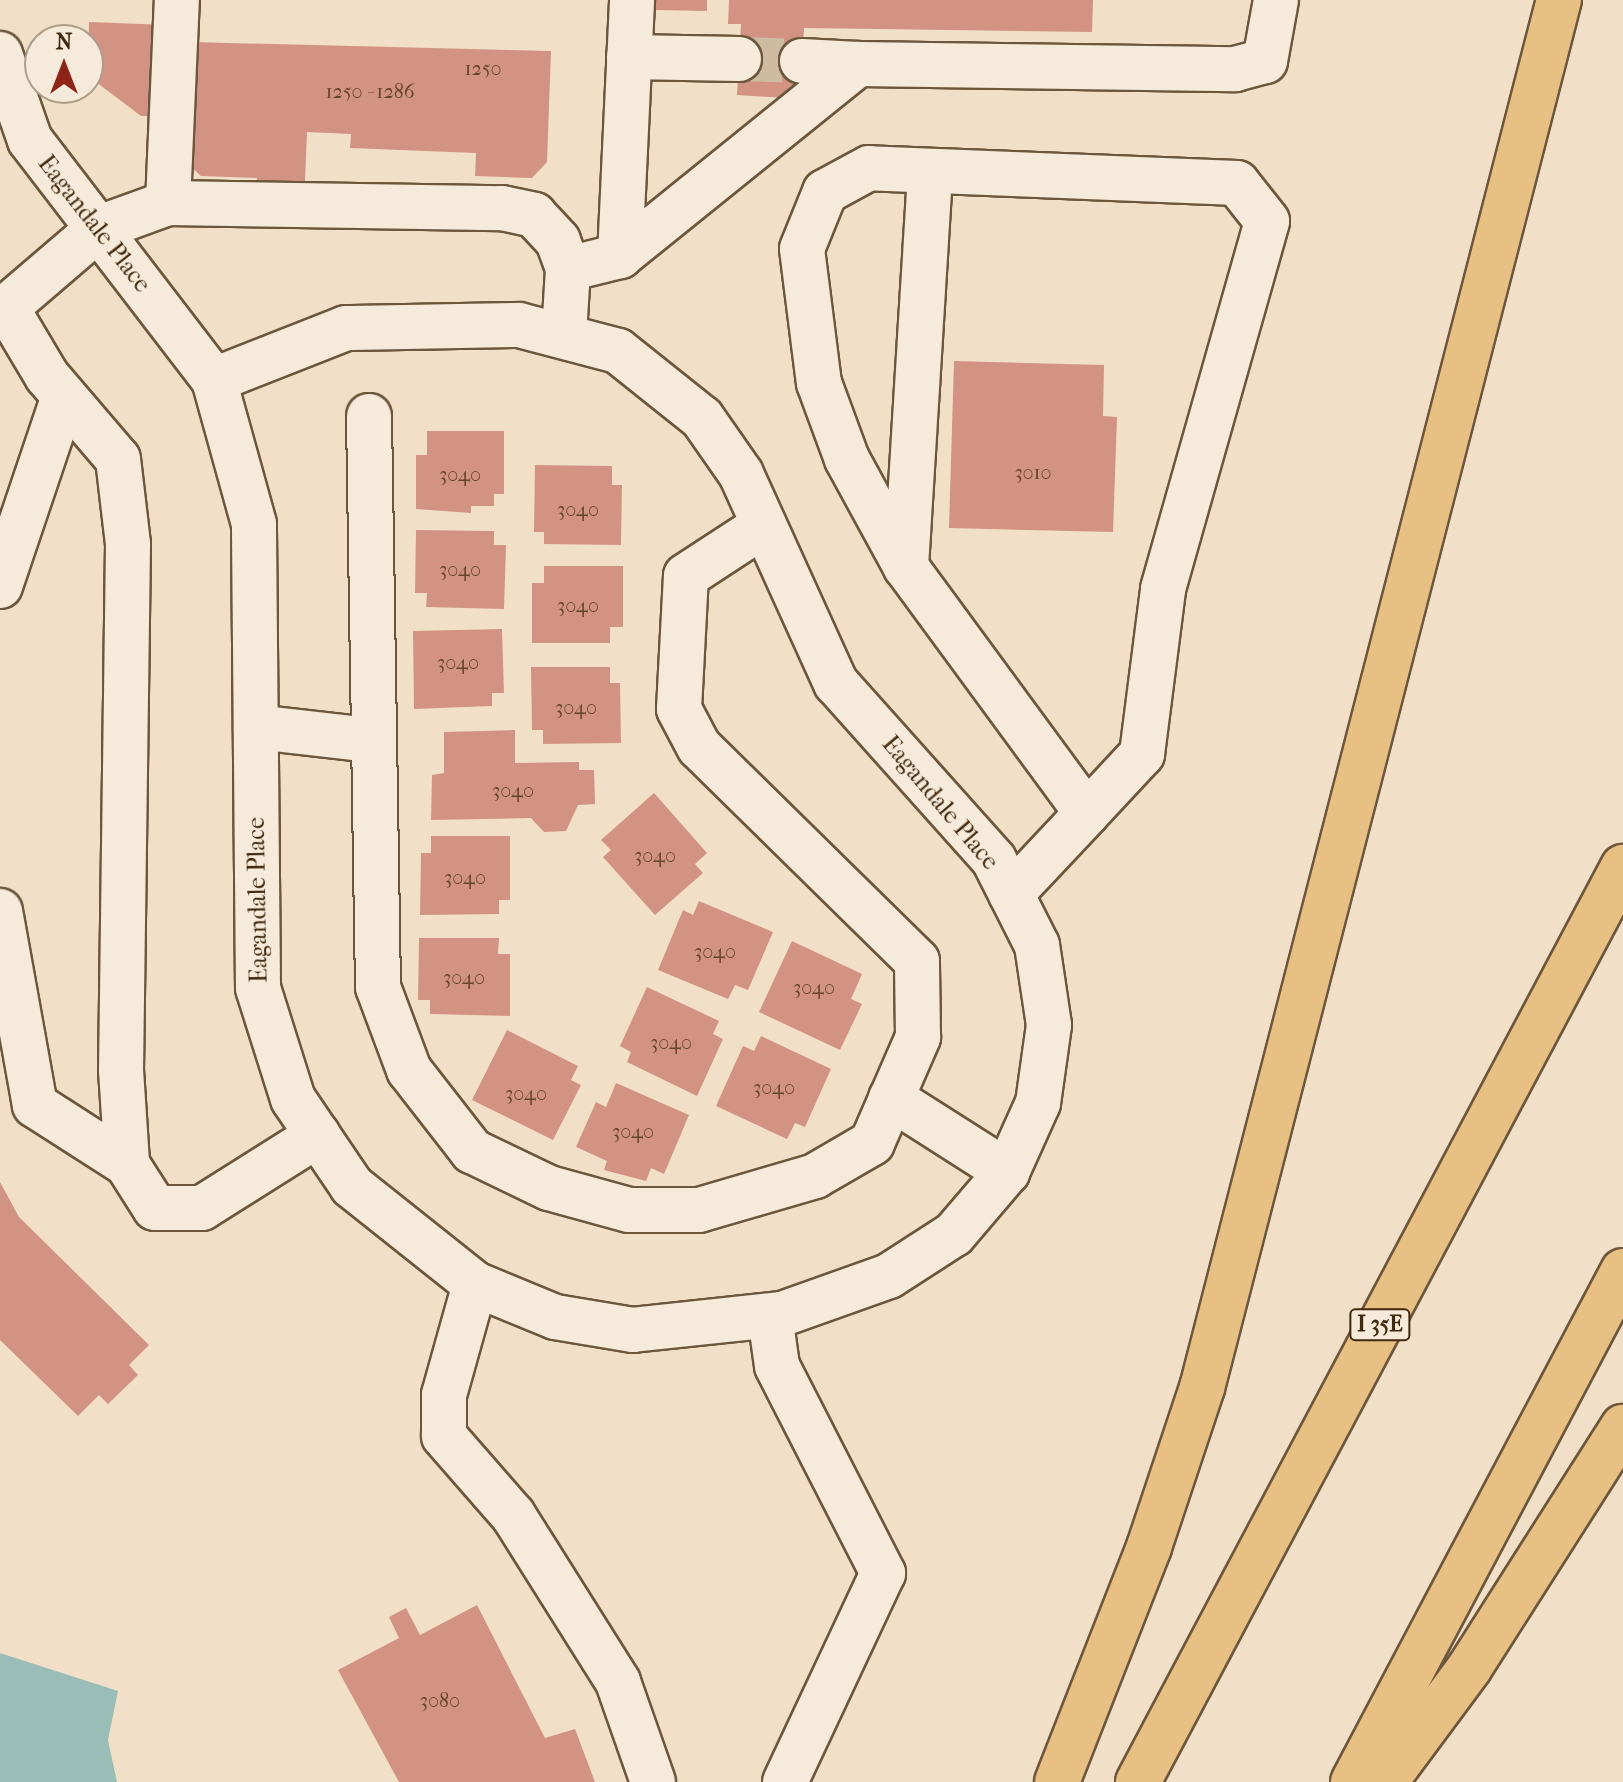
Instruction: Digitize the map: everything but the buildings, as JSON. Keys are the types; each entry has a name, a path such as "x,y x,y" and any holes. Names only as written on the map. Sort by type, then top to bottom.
{"highway":[{"path":"1057,1782 1202,1388 1559,0"},
{"name":"I 35E","path":"1138,1782 1623,867"},
{"path":"1353,1782 1623,1271"},
{"path":"1385,1782 1470,1667 1623,1427"}],"street":[{"path":"168,203 177,0"},
{"path":"620,256 632,0"},
{"path":"802,61 1235,69 1265,61 1276,0"},
{"name":"Eagandale Place","path":"0,54 30,140 214,380 254,524 258,988 293,1099 352,1186 475,1284 555,1317 633,1330 770,1316 889,1276 954,1234 1007,1172 1038,1103 1049,1025 1037,945 994,860 836,683 764,525 702,418 618,351 564,334 519,325 346,328 214,380"},
{"path":"629,57 739,59"},
{"path":"568,269 620,256 858,64"},
{"path":"1011,894 1087,813 1142,754 1163,589 1267,221 1237,183 869,168 825,192 802,249 819,383 847,459 906,567 1087,813"},
{"path":"906,567 930,172"},
{"path":"127,1164 121,1070 128,544 118,459 64,396 3,310 99,228 168,203 520,211 548,226 568,269 564,334"},
{"path":"0,586 64,396"},
{"path":"369,416 370,740 378,987 409,1070 472,1151 549,1188 629,1210 699,1210 838,1163 872,1143 918,1037 917,961 699,747 679,709 686,576 764,525"},
{"path":"256,727 370,740"},
{"path":"0,911 35,1105 127,1164 155,1208 202,1208 318,1135"},
{"path":"891,1098 1007,1172"},
{"path":"475,1284 444,1395 444,1436 513,1515 618,1682 653,1782"},
{"path":"770,1316 777,1366 883,1573 785,1782"}],"water":[{"path":"0,1653 118,1691 108,1740 117,1782 0,1782"}],"tunnel":[{"path":"739,59 802,61"}]}
